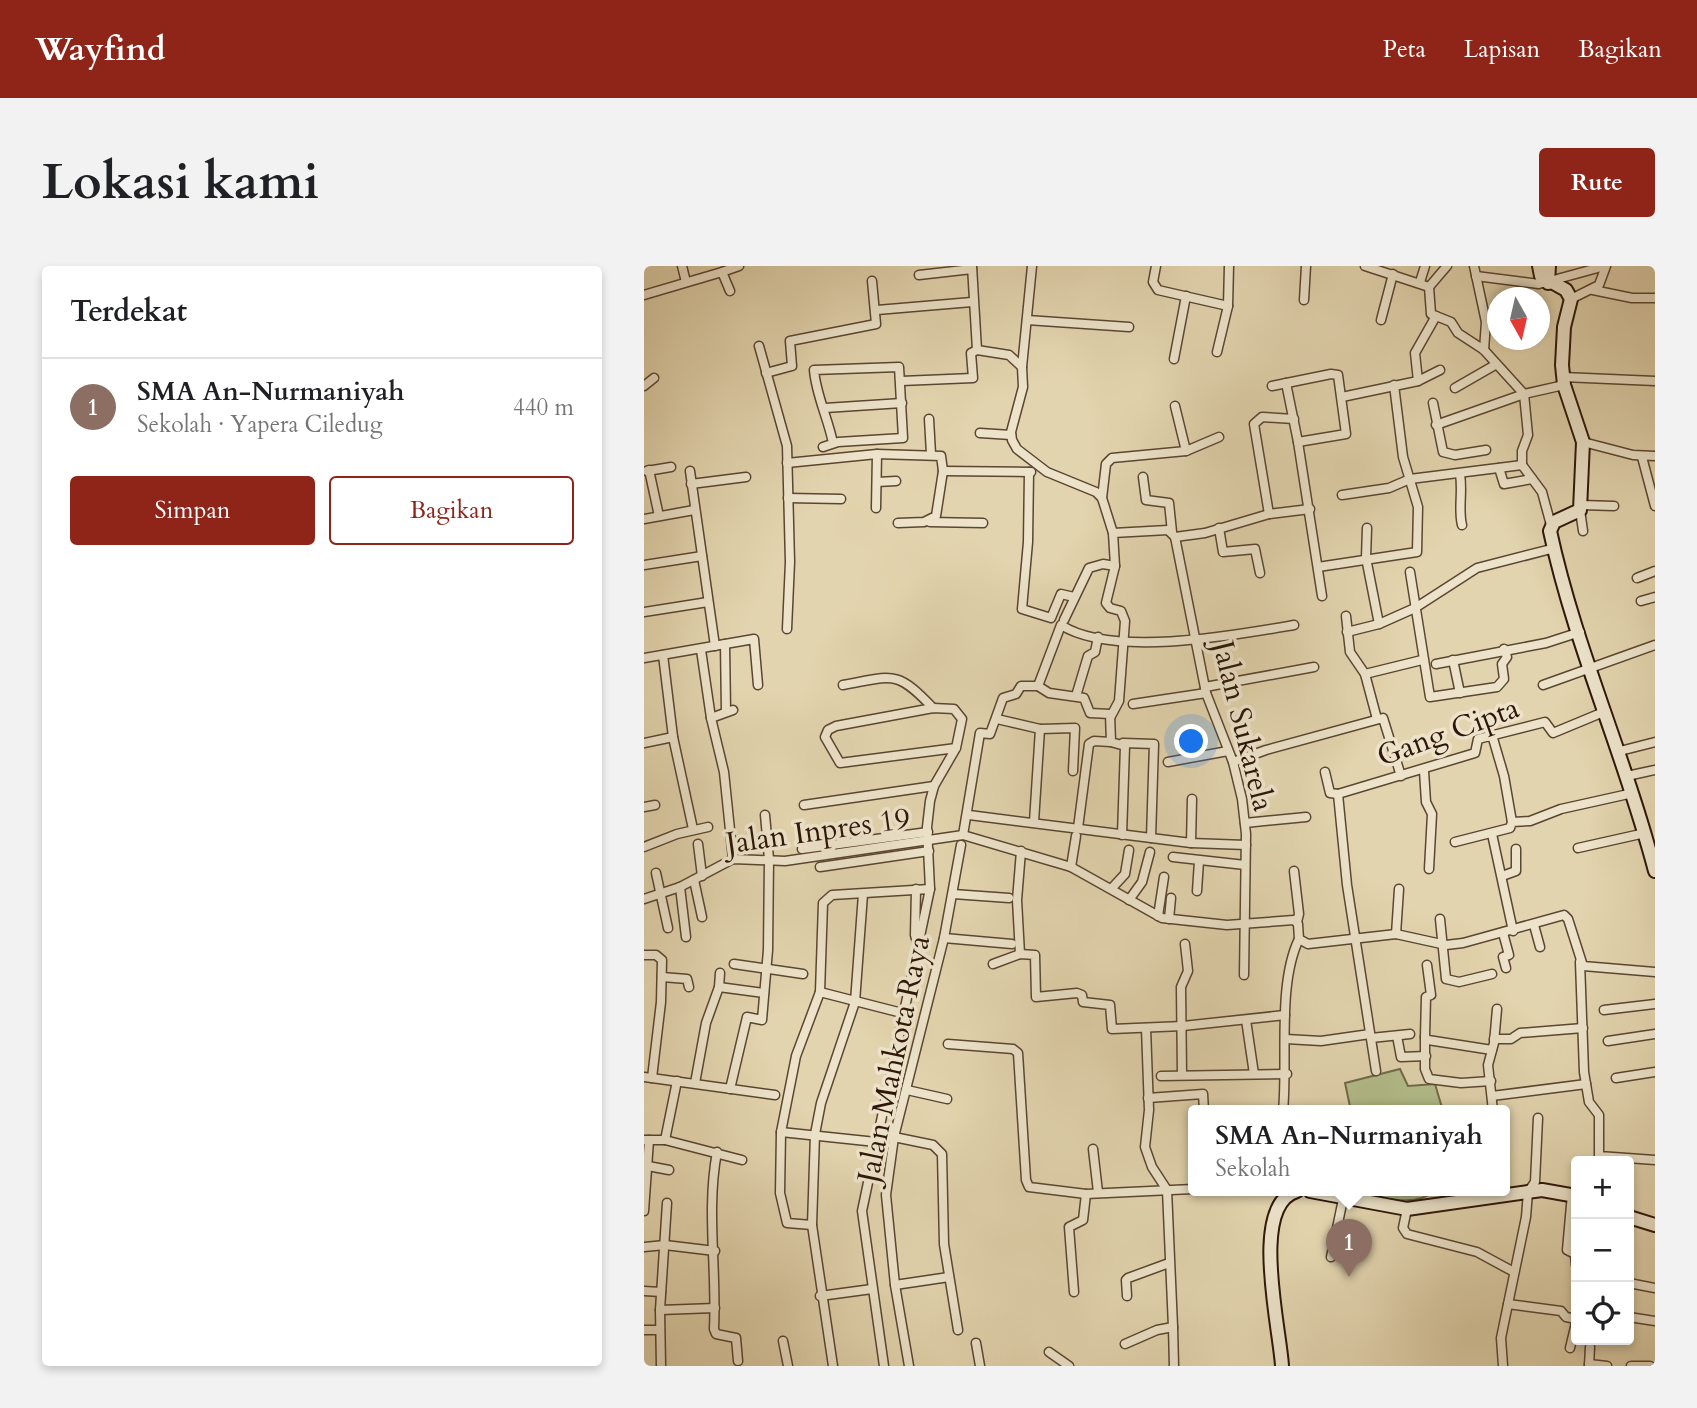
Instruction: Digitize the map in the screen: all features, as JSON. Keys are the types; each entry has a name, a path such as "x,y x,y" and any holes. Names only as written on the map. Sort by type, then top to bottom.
{"street":[{"path":"682,266 686,282"},
{"path":"644,295 738,266"},
{"path":"1032,266 1022,366 1023,387 1011,435 1017,449 1047,472 1096,492 1102,498"},
{"path":"1156,266 1153,282 1156,288 1228,306"},
{"path":"1217,352 1228,306 1229,266"},
{"path":"1304,300 1306,266"},
{"path":"1365,266 1384,269 1429,286"},
{"path":"1420,282 1425,266"},
{"path":"1447,266 1429,286 1429,308 1436,316 1447,318 1463,337 1484,350 1524,394 1528,435 1522,451 1522,465 1542,492 1555,548 1580,632 1628,776 1655,870"},
{"path":"1474,266 1486,322 1484,350"},
{"path":"1539,266 1541,276 1548,283 1566,290 1571,299 1564,327 1563,381 1583,442 1583,531"},
{"path":"1548,283 1549,266"},
{"path":"1476,276 1526,285 1548,283 1605,266"},
{"path":"1571,299 1600,285 1605,266"},
{"path":"919,275 972,268 977,349"},
{"path":"722,272 730,291"},
{"path":"1381,320 1393,274"},
{"path":"766,373 792,366 790,341 874,326 878,321 872,281"},
{"path":"1593,290 1632,298 1655,299"},
{"path":"1174,359 1186,296"},
{"path":"877,310 972,302"},
{"path":"1418,381 1415,353 1436,316"},
{"path":"1027,320 1129,327"},
{"path":"759,346 784,431 790,562 787,629"},
{"path":"901,381 973,378 971,353 977,349 1009,355 1022,366"},
{"path":"823,447 834,443 903,438 901,381 897,365 816,369 816,388 825,408 834,443"},
{"path":"1455,388 1495,365"},
{"path":"1342,397 1418,381 1440,370"},
{"path":"1272,386 1336,373 1346,434 1298,442"},
{"path":"644,386 654,379"},
{"path":"1436,425 1563,381 1655,381"},
{"path":"1286,383 1310,509 1322,596"},
{"path":"1318,567 1417,552 1418,507 1403,457 1394,385"},
{"path":"825,408 902,403"},
{"path":"1433,403 1441,448 1447,454 1486,450"},
{"path":"1175,406 1186,451"},
{"path":"1269,514 1255,421 1262,417 1294,419"},
{"path":"929,419 931,454"},
{"path":"980,433 1011,435"},
{"path":"1111,742 1111,716 1119,702 1126,640 1124,615 1106,603 1115,566 1113,533 1102,498 1106,464 1112,458 1186,451 1219,437"},
{"path":"1583,442 1643,457 1655,456"},
{"path":"787,463 877,454 931,454 942,457 943,471 936,516 924,522"},
{"path":"876,508 877,454"},
{"path":"1643,457 1655,506"},
{"path":"1342,495 1389,488 1410,479 1522,465"},
{"path":"659,516 647,471 671,467"},
{"path":"1499,468 1504,484 1532,479"},
{"path":"690,471 715,646"},
{"path":"943,471 1047,472"},
{"path":"1029,472 1028,542 1022,609 1051,618 1061,594 1074,597"},
{"path":"1460,474 1464,496 1460,515 1462,525"},
{"path":"691,484 746,477"},
{"name":"Jalan Sukarela","path":"1143,477 1146,500 1169,503 1205,690 1233,762 1245,822 1244,975"},
{"path":"877,482 896,481"},
{"path":"788,498 841,499"},
{"path":"1551,525 1581,507 1614,506"},
{"path":"1113,533 1119,535 1163,530 1174,535 1219,528 1269,514 1310,509"},
{"path":"644,519 694,510"},
{"path":"898,523 983,523"},
{"path":"1219,528 1223,552 1255,549 1260,573"},
{"path":"1367,528 1366,558 1379,624"},
{"path":"1347,632 1379,624 1415,608 1477,569 1555,548"},
{"path":"644,565 702,556"},
{"path":"1038,686 1063,622 1089,568 1103,564 1115,566"},
{"path":"1637,578 1655,571"},
{"path":"1410,572 1430,697 1502,683 1503,664 1507,657 1504,649"},
{"path":"1641,601 1655,597"},
{"path":"644,612 708,602"},
{"path":"1346,616 1350,652 1365,674 1377,719"},
{"path":"1063,622 1074,632 1098,637 1197,641 1294,625"},
{"path":"1436,664 1546,643 1580,632"},
{"path":"1076,696 1081,673 1088,656 1094,652 1098,637"},
{"path":"644,658 754,639 758,685"},
{"path":"711,718 730,711 725,644"},
{"path":"1543,685 1655,645"},
{"path":"701,650 711,718 724,772 733,859"},
{"path":"663,655 673,737 694,829"},
{"path":"1365,674 1422,660"},
{"path":"1453,660 1461,693"},
{"path":"1133,704 1314,667"},
{"path":"843,685 897,677 908,682 933,708"},
{"path":"963,835 969,815 980,733 990,734 1003,698 1016,694 1021,686 1038,686 1049,693 1085,699 1090,713 1111,716"},
{"path":"884,1366 862,1212 906,1014 930,889 929,853 934,786 956,748 962,719 954,709 933,708 836,726 826,733 826,742 840,763 956,748"},
{"name":"Gang Cipta","path":"1338,794 1424,771 1475,753 1478,738 1545,722 1553,733 1606,711"},
{"path":"1233,762 1266,750 1383,718 1401,776"},
{"path":"997,719 1040,729 1075,728 1073,771"},
{"path":"1034,822 1040,729"},
{"path":"1455,842 1510,828 1512,822 1504,776 1492,736"},
{"path":"644,743 673,737"},
{"path":"1071,867 1089,744 1094,741 1154,744 1151,838"},
{"path":"1620,751 1655,742"},
{"path":"1122,835 1123,743"},
{"path":"1168,762 1228,751"},
{"path":"1628,776 1655,770"},
{"path":"1424,771 1426,802 1432,814 1429,869"},
{"path":"1325,772 1330,793 1338,794 1376,1071"},
{"path":"804,805 934,786"},
{"path":"1512,822 1530,821 1561,809 1633,793"},
{"path":"1191,843 1192,799"},
{"path":"644,807 655,805"},
{"path":"730,1089 747,1017 762,1020 769,859 765,815"},
{"path":"969,815 1034,822 1077,832 1191,843 1246,845"},
{"path":"1245,822 1306,817"},
{"path":"644,847 694,829 708,827"},
{"path":"1578,848 1645,833"},
{"path":"1492,834 1513,931"},
{"name":"Jalan Inpres 19","path":"644,899 680,887 733,859 785,861 930,836 963,835 1071,867 1158,916 1227,925 1245,923"},
{"path":"802,849 930,836"},
{"path":"698,844 702,917"},
{"name":"Jalan Mahkota Raya","path":"909,1366 895,1285 886,1195 894,1138 944,938 961,845"},
{"path":"1502,876 1516,871 1516,849"},
{"path":"1112,888 1125,874 1129,850"},
{"path":"1020,954 1017,900 1021,851"},
{"path":"1129,900 1142,882 1150,852"},
{"path":"820,866 929,853"},
{"path":"1173,857 1245,865"},
{"path":"1197,891 1199,860"},
{"path":"1284,1105 1287,1073 1285,1015 1290,969 1299,939 1294,871"},
{"path":"656,873 668,928"},
{"path":"1158,916 1164,877"},
{"path":"680,887 686,937"},
{"path":"812,1225 793,1226 785,1221 779,1182 781,1132 796,1056 820,992 823,903 832,895 930,889"},
{"path":"1396,934 1399,889"},
{"path":"916,890 915,935 919,948"},
{"path":"833,1366 820,1296 812,1225 815,1134 821,1103 855,1002 863,894"},
{"path":"953,894 1009,898"},
{"path":"1168,919 1171,898"},
{"path":"1299,939 1308,944 1396,934 1446,945 1567,916 1580,962 1586,1084 1589,1102 1599,1115 1599,1156 1655,1160"},
{"path":"1440,919 1444,972 1450,982 1492,974"},
{"path":"1245,923 1297,922"},
{"path":"1534,925 1540,947"},
{"path":"1503,933 1509,955 1503,957 1506,968"},
{"path":"944,938 1012,944"},
{"path":"1182,1074 1181,987 1188,971 1185,944"},
{"path":"993,964 1020,954 1035,955 1036,997 1082,995 1083,1002 1110,1005 1112,1029 1183,1026 1285,1015"},
{"path":"644,956 660,957 662,977 648,1077 775,1096"},
{"path":"1580,962 1585,967 1655,972"},
{"path":"734,964 803,974"},
{"path":"1427,965 1431,995 1426,998 1425,1069 1432,1080 1461,1083 1491,1081"},
{"path":"695,1083 706,1023 719,987 720,973"},
{"path":"662,977 687,979 689,987"},
{"path":"719,987 764,993"},
{"path":"820,992 906,1014"},
{"path":"1604,1010 1655,1004"},
{"path":"1493,1105 1488,1065 1497,1009"},
{"path":"1247,1020 1254,1074"},
{"path":"1146,1028 1148,1098 1145,1147 1152,1167 1167,1190 1174,1366"},
{"path":"1494,1039 1511,1039 1520,1032 1583,1028"},
{"path":"1286,1038 1321,1041 1410,1034"},
{"path":"1608,1041 1655,1034"},
{"path":"1397,1036 1401,1057 1426,1056"},
{"path":"1425,1037 1431,1043 1492,1050"},
{"path":"948,1044 1017,1050 1021,1068 1027,1184 1033,1189 1086,1194 1188,1189"},
{"path":"1616,1078 1655,1072"},
{"path":"1161,1076 1287,1073"},
{"path":"665,1140 677,1081"},
{"path":"1492,1096 1586,1084"},
{"path":"907,1090 947,1099"},
{"path":"1148,1098 1203,1094 1204,1105"},
{"path":"1503,1366 1500,1338 1526,1217 1528,1192 1535,1182 1538,1118"},
{"path":"781,1132 876,1142"},
{"path":"894,1138 933,1145 942,1154 942,1208 958,1330"},
{"path":"644,1211 647,1140 665,1140 742,1160"},
{"path":"1093,1149 1098,1192"},
{"path":"717,1152 710,1197 715,1251 715,1333 736,1338 738,1361"},
{"path":"648,1166 669,1170"},
{"path":"1510,1193 1571,1195"},
{"path":"1074,1292 1069,1227 1083,1220 1086,1194"},
{"path":"1282,1366 1270,1246 1274,1212 1281,1200 1287,1196"},
{"path":"1331,1196 1407,1209 1478,1196"},
{"path":"1331,1257 1343,1199"},
{"path":"661,1366 660,1310 667,1203"},
{"path":"1407,1209 1403,1228 1407,1234 1477,1252 1514,1272"},
{"path":"1571,1219 1567,1250 1571,1252"},
{"path":"1634,1219 1655,1225"},
{"path":"644,1247 665,1245 715,1251"},
{"path":"1127,1296 1128,1278 1169,1263"},
{"path":"895,1285 949,1277"},
{"path":"1634,1284 1655,1288"},
{"path":"820,1296 872,1289"},
{"path":"644,1291 661,1292"},
{"path":"1508,1304 1561,1311 1571,1319"},
{"path":"660,1310 715,1308"},
{"path":"1634,1318 1655,1321"},
{"path":"1125,1344 1157,1330 1174,1327"},
{"path":"644,1330 660,1330"},
{"path":"783,1341 788,1366"},
{"path":"976,1343 979,1366"},
{"path":"1570,1348 1571,1344"},
{"path":"1590,1347 1589,1365 1607,1366"},
{"path":"1049,1352 1069,1366"},
{"path":"1631,1366 1650,1366"}],"green space":[{"path":"1400,1069 1408,1086 1435,1084 1441,1105 1350,1105 1345,1083"},
{"path":"1375,1196 1427,1196 1409,1200"}],"place":[{"name":"SMA An-Nurmaniyah","path":"1349,1277"}]}
